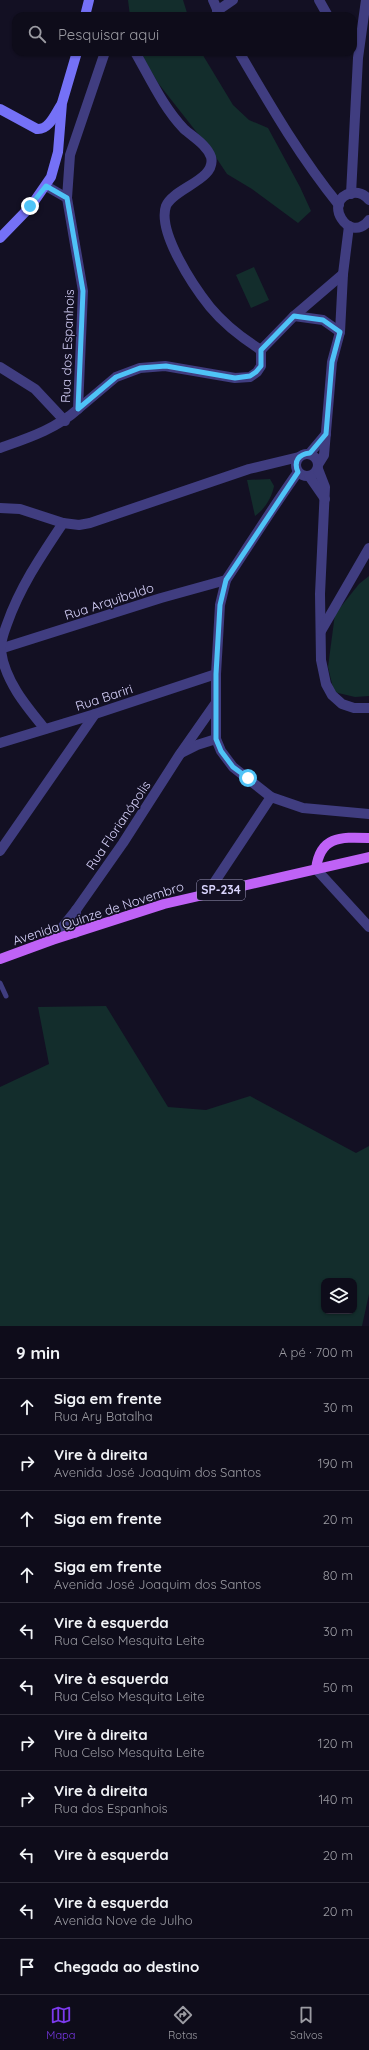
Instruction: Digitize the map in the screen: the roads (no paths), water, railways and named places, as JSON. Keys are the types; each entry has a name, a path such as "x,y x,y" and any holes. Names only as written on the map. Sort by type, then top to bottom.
{"main road":[{"path":"86,12 89,0"},
{"path":"0,238 14,224 46,186 53,172 58,152 62,103 75,56"},
{"path":"0,109 37,129 41,129 48,124 62,103"},
{"path":"316,869 319,853 328,842 343,839 369,838"},
{"name":"Avenida Quinze de Novembro","path":"0,959 52,940 164,904 208,892 369,857"}],"street":[{"path":"213,0 219,12"},
{"path":"220,12 233,0"},
{"path":"319,0 326,12"},
{"path":"357,45 366,0"},
{"name":"Rua dos Espanhois","path":"0,448 29,438 65,421 78,409 83,291 67,198 70,155 104,56"},
{"path":"137,56 173,117 203,146 211,157 210,168 206,174 175,196 166,206 165,217 167,229 177,255 210,307 242,337 261,350"},
{"path":"242,56 292,141 339,205 339,216 342,221 349,226 362,226 369,220"},
{"path":"351,194 355,56"},
{"path":"58,152 70,155"},
{"path":"46,186 67,198"},
{"path":"339,205 346,196 351,194 362,194 369,200"},
{"path":"0,508 20,509 63,523 79,525 90,523 261,465 301,470 314,474 324,455 332,362 340,332 343,274 349,226"},
{"path":"78,409 116,377 140,368 166,366 235,378 250,376 261,366 261,350 294,316 343,274"},
{"path":"294,316 323,320 340,332"},
{"path":"0,367 35,389 65,421"},
{"path":"326,434 310,453 304,454 301,470 279,498 258,534 226,580 220,605 215,704 216,739 221,751 233,767 271,797 304,808 369,814"},
{"path":"310,453 316,457 325,487 322,524 321,632 322,660 326,684 332,695 342,704 354,708 369,708"},
{"path":"301,470 325,499"},
{"path":"45,729 25,704 9,679 0,649 15,603 37,562 63,523"},
{"path":"321,632 369,548"},
{"name":"Rua Arquibaldo","path":"0,649 161,598 226,580"},
{"name":"Rua Bariri","path":"0,743 95,714 216,674"},
{"name":"Rua Florianópolis","path":"52,940 76,910 123,844 180,754 215,704"},
{"path":"0,851 95,714"},
{"path":"180,754 197,745 216,739"},
{"path":"208,892 271,797"},
{"path":"316,869 369,927"},
{"path":"75,933 76,910"}],"lane":[{"path":"0,983 6,996"}]}
